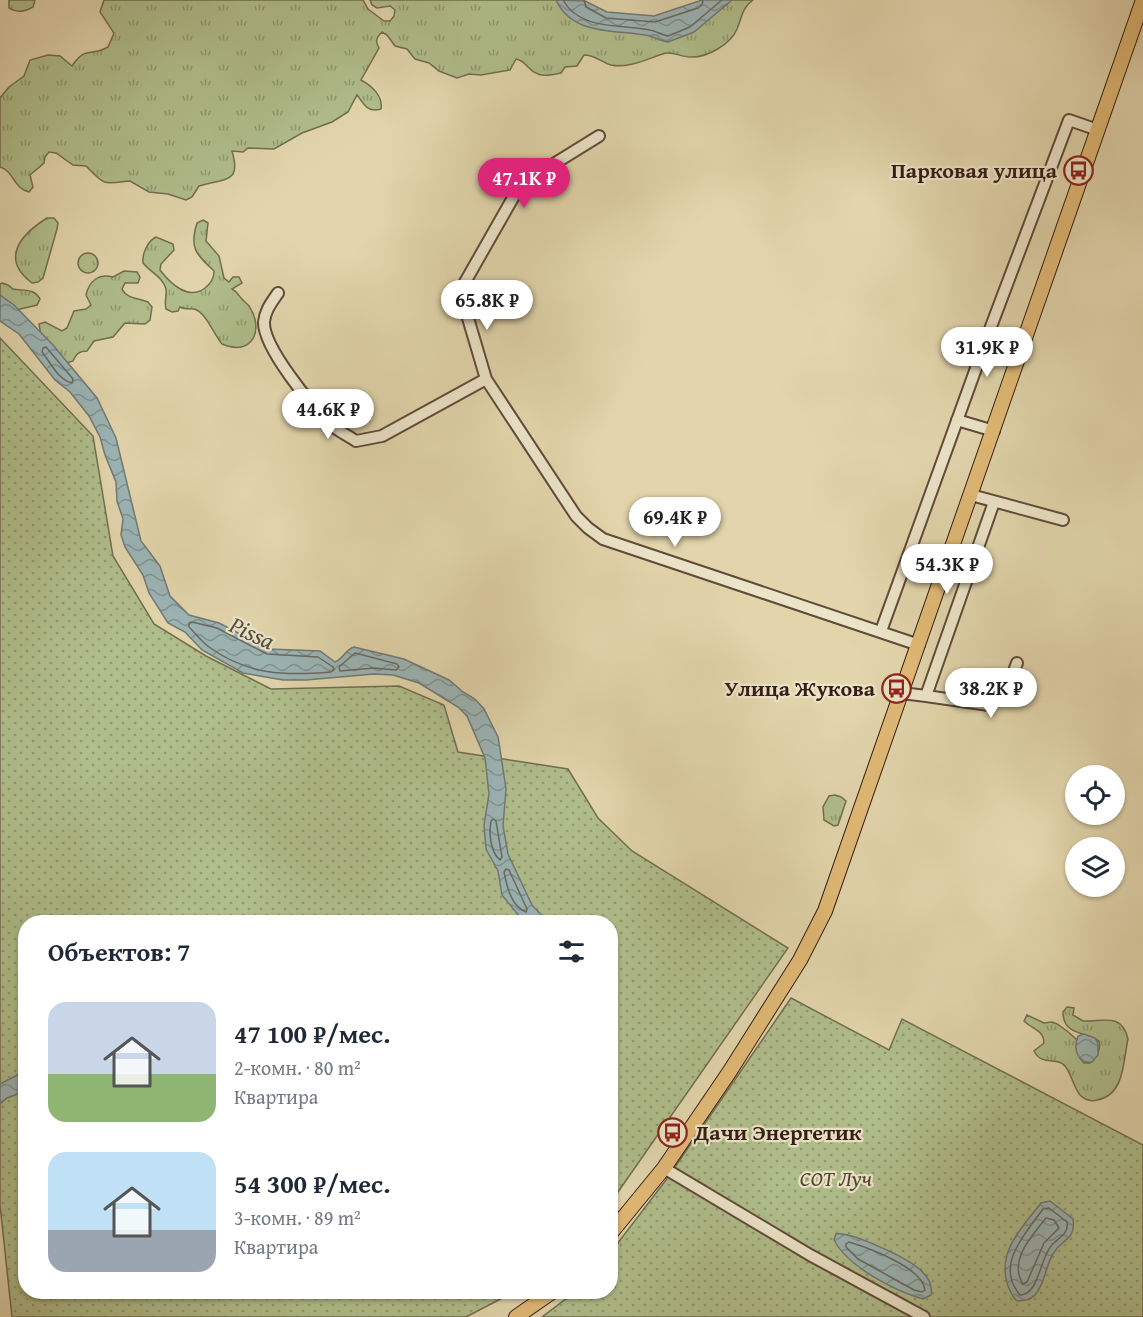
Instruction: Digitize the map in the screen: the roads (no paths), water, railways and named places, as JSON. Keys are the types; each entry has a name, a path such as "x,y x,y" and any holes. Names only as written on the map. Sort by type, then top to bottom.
{"main road":[{"path":"618,1224 664,1168 730,1071 800,960 825,910 1143,0"},
{"path":"516,1317 542,1299"}],"street":[{"path":"881,631 1069,120 1098,130"},
{"path":"598,136 536,175 514,196 460,291 486,379 576,516 603,539 919,645"},
{"path":"278,293 267,310 264,324 270,343 299,389 331,425 356,441 382,436 486,379"},
{"path":"957,420 994,431"},
{"path":"971,495 1063,520"},
{"path":"926,696 994,502"},
{"path":"902,693 989,705 1009,684 1017,663"},
{"path":"664,1168 810,1255 924,1317"}],"water":[{"path":"556,0 585,1 607,12 654,16 702,0 732,0 694,32 668,42 650,36 585,26 564,12"},
{"path":"0,295 14,305 53,345 97,398 116,438 141,541 160,566 170,596 189,615 219,623 269,649 320,651 335,662 354,647 404,659 449,680 475,699 484,709 498,737 506,789 503,826 508,854 532,905 541,915 518,915 502,895 498,871 486,849 484,825 489,794 485,758 467,716 458,707 419,683 393,675 374,674 283,680 243,673 202,650 185,632 168,623 149,593 143,575 125,547 121,535 123,519 117,501 116,482 100,437 89,416 70,392 55,380 19,334 0,321"},
{"path":"1084,1034 1095,1038 1098,1043 1098,1055 1092,1062 1080,1058 1076,1050 1078,1036"},
{"path":"18,1075 18,1094 0,1104 0,1084"},
{"path":"1050,1201 1073,1219 1073,1231 1052,1256 1035,1295 1027,1300 1017,1301 1008,1286 1005,1274 1008,1251 1019,1231 1041,1203"},
{"path":"836,1234 844,1234 866,1241 911,1263 929,1280 931,1295 923,1299 873,1277 841,1250 834,1240"}],"place":[{"name":"Парковая улица","path":"1078,170"},
{"name":"Улица Жукова","path":"896,688"},
{"name":"Дачи Энергетик","path":"673,1132"}],"water label":[{"name":"Pissa","path":"252,633"}],"park label":[{"name":"СОТ Луч","path":"836,1178"}]}
